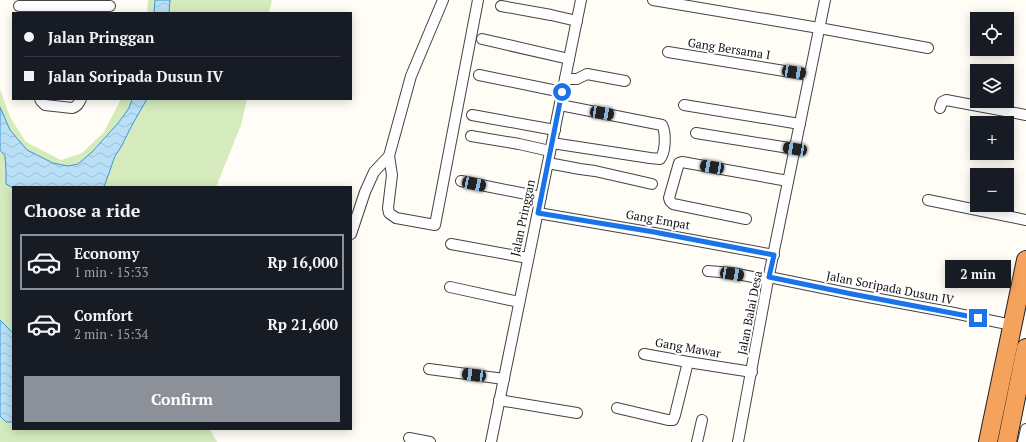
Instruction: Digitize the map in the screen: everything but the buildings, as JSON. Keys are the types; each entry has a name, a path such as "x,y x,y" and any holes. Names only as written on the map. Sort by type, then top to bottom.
{"highway":[{"path":"988,442 1009,324 1026,260"},
{"path":"1007,442 1026,348"},
{"path":"994,412 1012,416"}],"street":[{"path":"443,0 411,76 390,156 392,175 388,208 389,213 396,218 435,225 478,0"},
{"name":"Jalan Pringgan","path":"491,442 581,0"},
{"path":"653,0 928,48"},
{"name":"Jalan Balai Desa","path":"738,442 788,181 825,0"},
{"path":"19,6 110,6"},
{"path":"501,6 577,21"},
{"path":"482,39 569,59"},
{"name":"Gang Bersama I","path":"668,52 810,75"},
{"path":"565,79 577,79 587,74 625,81"},
{"path":"479,75 562,92"},
{"path":"40,100 45,106 72,108 75,108 80,100"},
{"path":"940,108 942,102 946,100 1026,115"},
{"path":"471,136 519,144 650,158 660,159 662,156 665,133 662,125 560,105"},
{"path":"684,105 800,124"},
{"path":"472,115 555,130"},
{"path":"696,133 795,149"},
{"path":"352,231 365,192 374,172 390,156"},
{"path":"548,162 652,184"},
{"path":"746,219 673,204 670,201 670,198 679,163 682,162 788,181"},
{"path":"461,181 541,197"},
{"path":"928,200 1026,220"},
{"name":"Gang Empat","path":"538,213 654,232 774,255"},
{"path":"451,244 528,258"},
{"name":"Jalan Soripada Dusun IV","path":"708,270 769,278 1009,324"},
{"path":"450,287 519,302"},
{"name":"Gang Mawar","path":"644,354 752,372"},
{"path":"617,408 673,420 688,362"},
{"path":"430,369 504,379"},
{"path":"499,400 577,413"},
{"path":"697,442 702,420"},
{"path":"1023,442 1026,429"},
{"path":"410,438 430,442"}],"green space":[{"path":"148,0 272,0 269,12 147,12"},
{"path":"0,89 10,117 26,142 61,160 82,153 104,132 120,100 247,100 241,125 216,186 12,186 12,430 211,430 217,442 0,442"}],"water":[{"path":"155,0 170,0 169,12 154,12"},
{"path":"132,100 146,100 115,156 104,186 12,186 12,187 6,184 5,156 0,150 0,107 10,130 27,150 53,163 68,166 78,164 92,152 119,122 129,108"},
{"path":"0,320 12,332 12,422 6,422 0,416"}],"route":[{"path":"562,92 538,213 654,232 774,255 769,277 978,318"}]}
